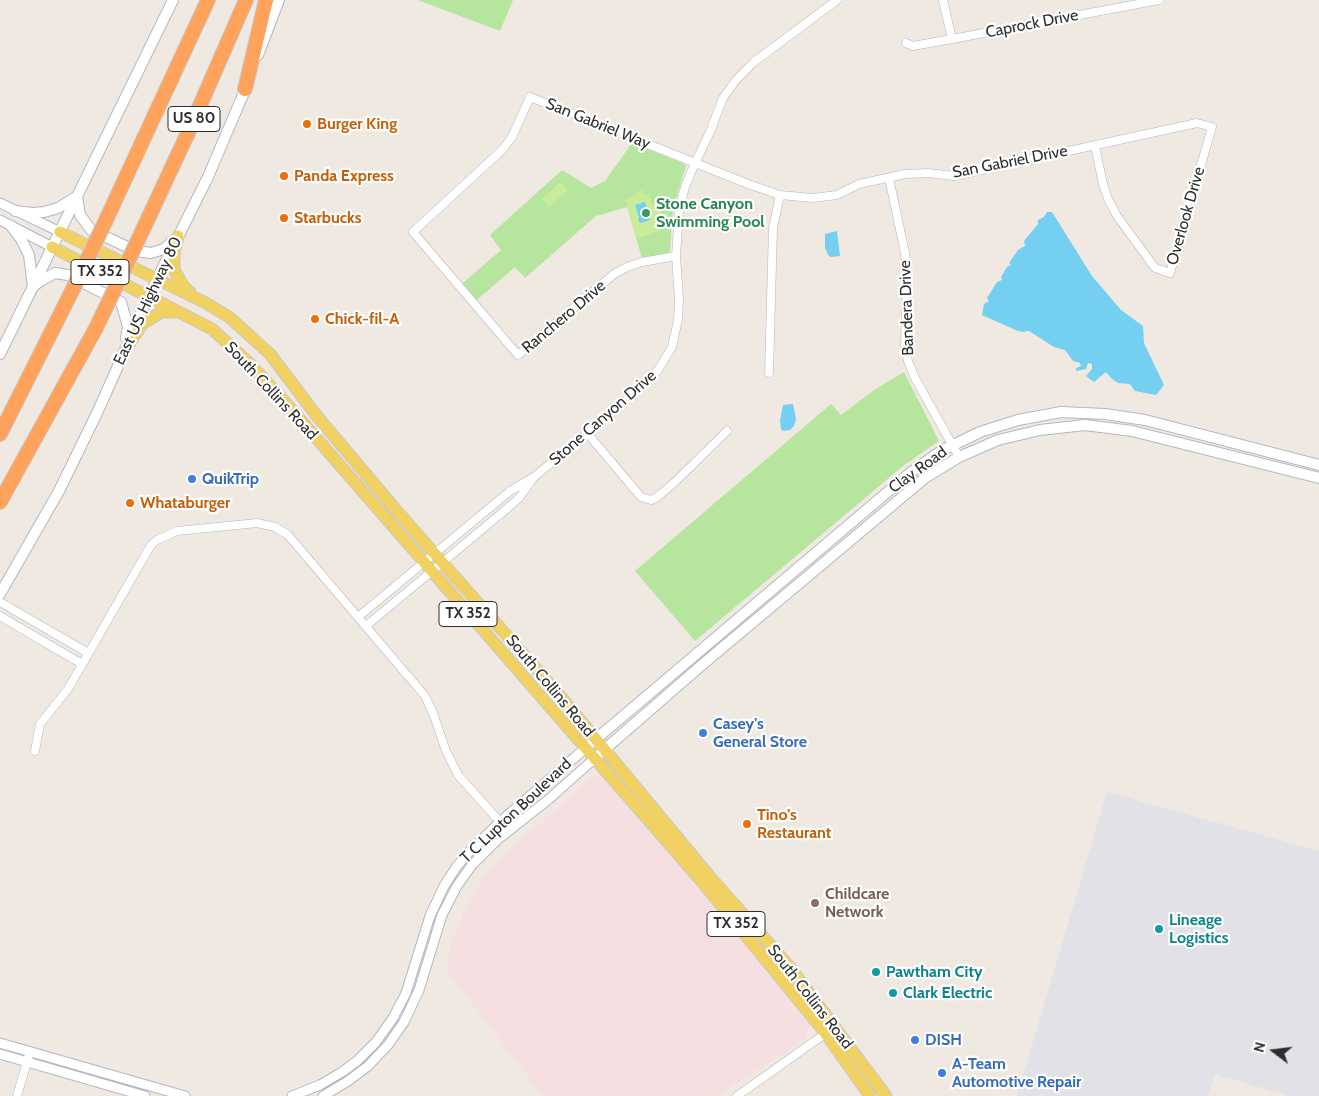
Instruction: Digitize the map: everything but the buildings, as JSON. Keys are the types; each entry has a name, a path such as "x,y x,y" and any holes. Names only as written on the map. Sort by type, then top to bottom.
{"highway":[{"name":"US 80","path":"0,434 73,289 208,0"},
{"name":"US 80","path":"0,502 96,328 188,133 246,0"},
{"path":"245,89 266,0"}],"main road":[{"path":"0,354 173,0"},
{"name":"East US Highway 80","path":"0,594 59,491 97,413 148,297 208,177 245,89 279,0"},
{"path":"15,211 44,212 58,208 77,197"},
{"path":"77,197 80,215 90,230 136,251 151,253 164,249 178,236"},
{"path":"11,226 21,239 29,255 33,288"},
{"name":"South Collins Road","path":"60,232 204,302 229,316 249,333 270,354 316,415 435,554 561,697 703,875"},
{"path":"178,236 174,252 174,270 184,287 204,302"},
{"name":"South Collins Road","path":"52,247 212,329 247,361 585,748 789,966 870,1096"},
{"path":"33,288 42,280 55,273 68,275 121,302 128,327 124,352"},
{"path":"124,352 143,323 162,312 177,312"},
{"name":"Clay Road","path":"596,739 903,479 941,450 980,432 1018,420 1061,412 1105,414 1145,420 1319,464"},
{"path":"304,424 316,415"},
{"name":"Clay Road","path":"604,750 703,664 925,478 959,457 998,440 1040,430 1085,425 1132,431 1319,478"},
{"name":"South Collins Road","path":"830,1031 886,1096"}],"street":[{"name":"Stone Canyon Drive","path":"358,618 510,491 534,477 650,380 658,370 672,347 676,336 679,313 676,256 679,210 695,163 710,132 723,98 736,80 754,62 837,0"},
{"path":"943,0 952,39"},
{"name":"Caprock Drive","path":"906,44 912,46 1158,0"},
{"name":"San Gabriel Way","path":"413,232 502,150 512,137 530,96 695,163"},
{"name":"San Gabriel Drive","path":"695,163 780,195 813,198 837,195 859,184 905,174 928,173 954,176 1197,123 1212,127"},
{"name":"Overlook Drive","path":"1095,146 1103,184 1117,216 1155,268 1170,273 1212,127"},
{"name":"Bandera Drive","path":"889,178 906,253 905,346 908,361 915,378 959,457"},
{"path":"769,373 773,228 780,195"},
{"path":"0,203 60,232"},
{"path":"0,220 52,247"},
{"name":"Ranchero Drive","path":"413,232 518,355 614,274 642,262 676,256"},
{"path":"587,433 641,497 651,500 656,498 674,482 727,431"},
{"name":"Stone Canyon Drive","path":"366,626 489,524 518,498 534,477"},
{"path":"481,515 489,524"},
{"path":"35,751 40,724 68,689 151,546 157,540 178,530 257,523 275,527 288,535 425,696 434,713 446,751 458,776 508,831"},
{"path":"0,602 88,653"},
{"path":"0,616 82,664"},
{"name":"T C Lupton Boulevard","path":"292,1096 320,1085 342,1072 370,1048 393,1018 406,993 430,916 453,872 469,852 500,822 596,739"},
{"name":"T C Lupton Boulevard","path":"323,1096 348,1081 380,1054 404,1022 419,990 442,916 457,886 478,858 604,750"},
{"path":"420,949 430,952"},
{"path":"736,1096 830,1031"},
{"path":"0,1043 185,1096"},
{"path":"17,1096 30,1052"},
{"path":"0,1054 145,1096"},
{"path":"342,1072 348,1081"}],"shaded area":[{"path":"595,774 604,780 708,899 810,1026 805,1039 716,1096 543,1096 446,969 453,939 466,907 483,879 512,849"},
{"path":"1107,792 1319,851 1319,1096 1288,1096 1215,1074 1208,1096 1017,1096"}],"green space":[{"path":"418,0 513,0 500,31"},
{"path":"632,143 686,166 673,208 670,251 668,253 642,258 627,207 596,216 525,278 515,267 477,300 462,284 501,250 490,235 562,170 591,188 605,181"},
{"path":"560,182 568,190 549,207 542,199"},
{"name":"Stone Canyon Swimming Pool","path":"643,190 644,195 649,194 652,205 659,203 664,220 658,222 660,231 637,238 625,200 633,197 632,194"},
{"path":"904,372 939,441 903,466 695,641 635,571 831,404 841,415 874,390"}],"water":[{"path":"645,202 650,220 641,223 638,221 639,217 635,205"},
{"path":"1047,212 1052,212 1092,276 1121,310 1143,326 1144,343 1164,385 1156,395 1135,391 1130,384 1118,383 1106,372 1094,382 1086,376 1092,369 1092,364 1088,363 1086,369 1076,371 1076,368 1081,366 1080,363 1073,361 1065,350 1054,347 1029,331 1018,331 982,315 984,304 989,301 987,298 997,282 1002,280 1001,277 1007,267 1011,265 1009,263 1018,250 1025,246 1024,241 1038,224 1038,220 1044,217"},
{"path":"837,231 840,256 831,257 825,248 825,234"},
{"path":"793,404 796,419 794,426 790,430 783,431 780,421 783,405"}],"place":[{"name":"Burger King","path":"307,124"},
{"name":"Panda Express","path":"284,176"},
{"name":"Stone Canyon Swimming Pool","path":"646,213"},
{"name":"Starbucks","path":"284,218"},
{"name":"Chick-fil-A","path":"315,319"},
{"name":"QuikTrip","path":"192,479"},
{"name":"Whataburger","path":"130,503"},
{"name":"Casey's General Store","path":"703,733"},
{"name":"Tino's Restaurant","path":"747,824"},
{"name":"Childcare Network","path":"815,903"},
{"name":"Lineage Logistics","path":"1159,929"},
{"name":"Pawtham City","path":"876,972"},
{"name":"Clark Electric","path":"893,993"},
{"name":"DISH","path":"915,1040"},
{"name":"A-Team Automotive Repair","path":"942,1073"}]}
